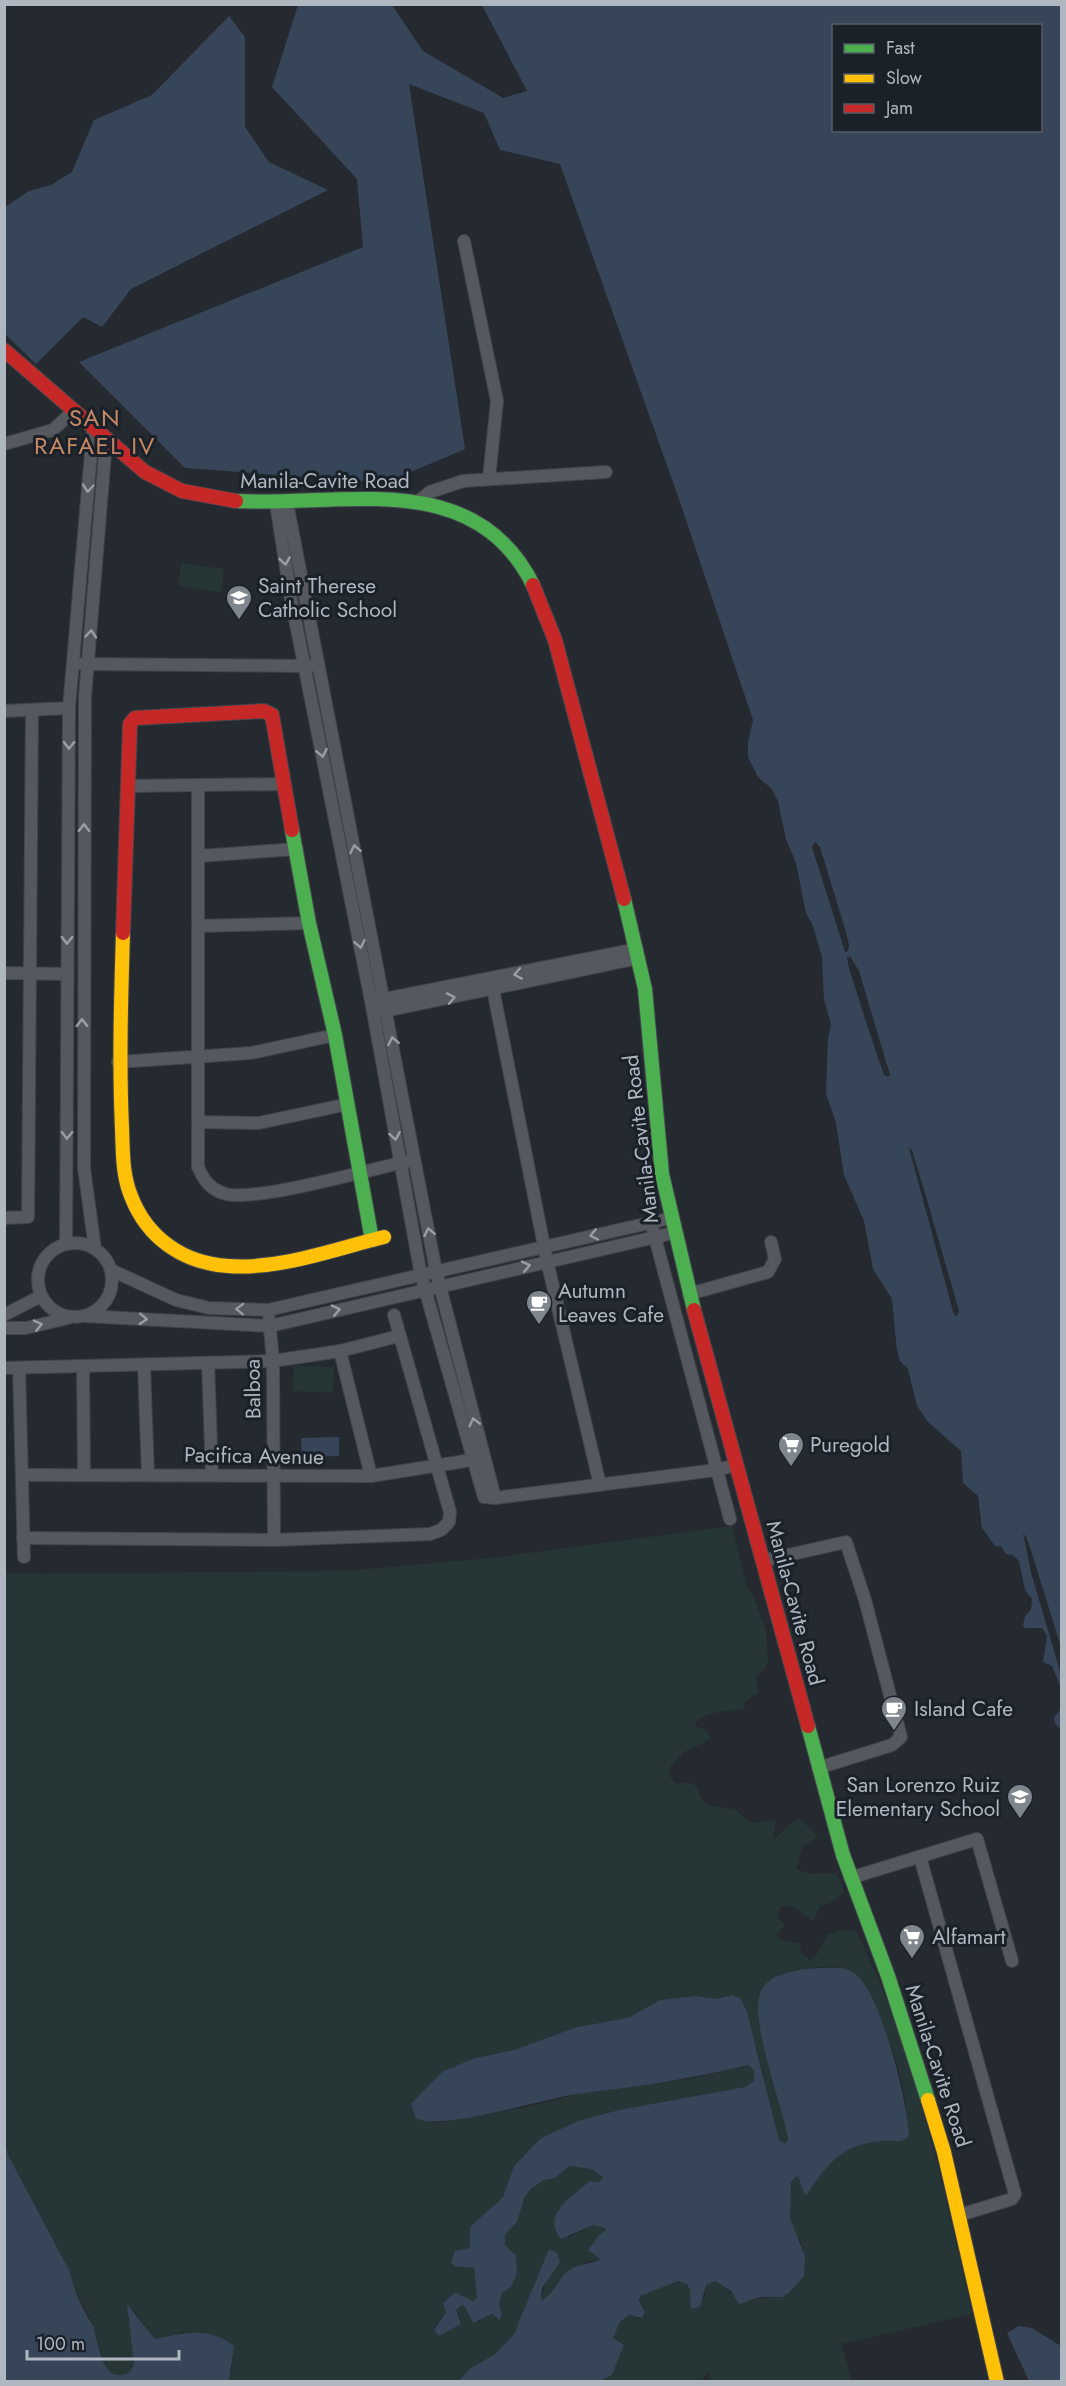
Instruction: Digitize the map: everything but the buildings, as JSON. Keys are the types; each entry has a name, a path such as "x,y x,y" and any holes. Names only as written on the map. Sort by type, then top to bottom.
{"main road":[{"name":"Manila-Cavite Road","path":"4,350 143,473 182,491 223,502 281,503 378,498 419,501 470,519 504,540 540,598 555,640 638,953 645,989 662,1174 673,1233 850,1878 917,2063 960,2215 997,2382"},
{"path":"264,711 274,719 284,784 309,923 335,1035 361,1172 378,1238 258,1266 232,1268 186,1258 167,1245 149,1227 128,1186 124,1165 118,1062 130,723 135,718 264,711"}],"street":[{"path":"464,241 497,400 489,478"},
{"path":"4,444 53,430 72,412"},
{"path":"66,1244 69,1064 67,974 69,708 93,430"},
{"path":"106,442 85,697 82,1064 84,1168 95,1249 111,1270 177,1300 209,1308 268,1310 671,1218"},
{"path":"419,501 430,492 463,481 606,472"},
{"path":"281,503 421,1275 478,1459 495,1498 716,1470 736,1465"},
{"path":"73,663 88,665 311,666"},
{"path":"311,666 386,1005 436,1271 478,1459"},
{"path":"4,711 69,708"},
{"path":"4,1218 28,1217 32,710"},
{"path":"128,786 284,784"},
{"path":"198,785 198,1167 207,1184 229,1195 258,1194 415,1160"},
{"path":"198,856 297,849"},
{"path":"198,926 309,923"},
{"path":"372,1007 492,985 638,953"},
{"path":"4,973 67,974"},
{"path":"492,985 547,1261 600,1485"},
{"path":"118,1062 252,1053 335,1035"},
{"path":"69,1064 82,1064"},
{"path":"198,1122 259,1123 348,1104"},
{"path":"651,1223 729,1519"},
{"path":"4,1329 26,1328 85,1316 270,1326 673,1233"},
{"path":"689,1294 768,1272 775,1259 771,1242"},
{"path":"71,1318 48,1307 41,1296 38,1286 41,1265 56,1248 66,1244 76,1243 95,1249"},
{"path":"85,1316 104,1303 110,1293 111,1270"},
{"path":"4,1315 41,1296"},
{"name":"Balboa","path":"268,1310 273,1361 274,1540"},
{"path":"23,1538 274,1540 430,1534 441,1530 449,1522 450,1512 394,1315"},
{"path":"4,1368 273,1361 339,1351 399,1336"},
{"path":"339,1351 371,1476"},
{"path":"208,1363 212,1475"},
{"path":"83,1366 84,1474"},
{"path":"144,1366 147,1475"},
{"path":"19,1368 24,1557"},
{"name":"Pacifica Avenue","path":"22,1475 371,1476 436,1468 478,1459"},
{"path":"762,1561 846,1542 865,1600 901,1737 892,1745 818,1768"},
{"path":"850,1878 979,1840 1012,1961"},
{"path":"920,1857 1015,2194 1012,2199 960,2215"}],"shaded area":[{"path":"181,563 224,569 221,592 178,586"},
{"path":"294,1366 334,1367 333,1393 293,1391"},
{"path":"732,1526 747,1586 755,1600 766,1632 768,1662 765,1669 755,1677 759,1693 747,1700 743,1709 712,1714 695,1722 696,1726 707,1731 711,1739 684,1752 670,1767 670,1777 676,1783 691,1783 697,1787 702,1800 709,1806 735,1809 751,1823 776,1820 773,1836 775,1839 790,1824 800,1819 817,1835 802,1847 796,1869 810,1874 837,1873 844,1892 832,1902 820,1906 813,1921 793,1907 780,1907 777,1917 785,1925 776,1935 781,1940 799,1943 802,1953 810,1960 817,1954 827,1935 841,1930 856,1931 877,1976 911,2070 950,2216 972,2314 841,2344 852,2381 707,2381 711,2373 707,2373 701,2381 597,2381 612,2375 624,2345 614,2340 617,2326 629,2315 640,2319 643,2307 639,2298 656,2288 671,2283 687,2285 691,2293 691,2309 694,2309 705,2298 706,2285 715,2281 734,2295 751,2301 788,2294 799,2280 804,2260 803,2248 789,2214 791,2190 795,2177 798,2176 804,2193 807,2195 824,2171 843,2153 866,2143 898,2142 906,2106 893,2051 864,1989 852,1975 841,1968 832,1966 804,1969 765,2040 786,2127 788,2139 785,2144 779,2140 757,2049 733,1995 716,1999 695,1996 660,2000 628,2018 577,2027 514,2050 472,2059 433,2123 528,2107 577,2094 695,2078 748,2065 754,2070 754,2081 745,2087 620,2110 578,2121 541,2138 514,2166 503,2197 470,2227 471,2248 459,2250 464,2265 476,2270 477,2298 474,2301 455,2292 444,2301 446,2312 435,2326 439,2336 460,2319 456,2310 461,2305 465,2307 469,2316 478,2322 492,2314 496,2320 502,2316 499,2304 502,2293 517,2273 516,2255 505,2245 505,2235 517,2222 525,2196 532,2188 544,2180 555,2178 571,2166 591,2169 603,2176 599,2182 589,2181 569,2198 568,2238 593,2225 605,2228 606,2230 591,2245 590,2252 600,2259 585,2262 556,2285 551,2294 541,2300 546,2282 544,2258 543,2268 514,2334 494,2355 472,2367 458,2381 229,2381 233,2366 184,2332 155,2339 134,2310 128,2318 134,2352 132,2368 128,2374 121,2376 113,2373 105,2365 93,2326 69,2270 8,2155 5,2139 4,1574 345,1571 491,1558"}],"water":[{"path":"298,5 392,5 423,51 503,98 527,91 482,5 1061,5 1061,1648 1025,1533 1031,1572 1061,1674 1061,1688 1052,1666 1043,1662 1047,1636 1042,1628 1025,1628 1023,1625 1025,1616 1031,1610 1032,1599 1025,1590 1019,1561 1013,1555 1006,1554 1001,1546 995,1546 982,1528 978,1496 963,1483 961,1451 928,1422 917,1406 908,1369 900,1361 892,1299 873,1269 864,1221 844,1175 836,1123 826,1093 828,1039 831,1024 824,1000 822,957 813,926 806,913 796,863 786,839 778,801 771,788 758,777 748,757 748,742 753,720 680,502 560,164 500,150 484,113 409,84 465,449 385,483 185,468 79,362 363,247 357,179 272,87"},
{"path":"229,16 245,37 245,127 269,162 328,190 131,289 102,327 83,317 36,364 5,334 5,207 29,191 51,185 72,172 94,120 152,95"},
{"path":"339,1437 339,1456 302,1457 301,1438"},
{"path":"1061,1709 1061,1730 1055,1723 1054,1717"},
{"path":"842,1968 855,1974 865,1985 874,2002 898,2075 909,2136 900,2141 869,2143 846,2151 829,2165 807,2195 804,2193 798,2176 795,2177 791,2183 790,2218 805,2256 804,2276 789,2293 782,2297 760,2297 739,2304 731,2291 715,2281 706,2285 700,2307 691,2309 690,2290 687,2284 678,2281 640,2296 639,2301 645,2312 642,2318 629,2315 620,2322 613,2338 624,2345 612,2375 597,2382 458,2381 472,2367 494,2355 514,2334 549,2249 557,2253 560,2262 542,2288 541,2300 549,2295 568,2271 600,2259 588,2250 599,2235 606,2230 605,2228 593,2225 561,2239 556,2230 554,2222 557,2214 568,2199 589,2181 599,2182 603,2177 591,2169 570,2166 555,2178 544,2180 532,2188 525,2196 517,2222 505,2235 505,2245 516,2255 517,2273 511,2287 502,2293 499,2304 502,2316 499,2320 492,2314 473,2323 462,2305 456,2310 461,2324 439,2336 434,2330 446,2312 443,2303 455,2292 473,2301 477,2298 474,2268 454,2266 451,2262 455,2251 470,2248 470,2227 503,2197 514,2166 541,2138 578,2121 619,2110 745,2087 754,2081 754,2070 748,2065 663,2082 577,2094 447,2121 416,2118 411,2104 442,2072 472,2059 514,2050 577,2027 628,2018 660,2000 695,1996 716,1999 733,1995 741,1999 747,2012 779,2140 785,2144 788,2139 785,2124 759,2021 758,2004 761,1991 766,1983 785,1973 797,1970"},
{"path":"4,2139 8,2155 69,2270 109,2371 115,2375 127,2374 134,2363 127,2304 155,2339 186,2333 205,2333 234,2346 229,2381 5,2381"},
{"path":"1019,2326 1032,2328 1061,2346 1061,2381 1029,2381 1007,2333"}],"pier":[{"path":"815,842 820,847 846,932 849,945 848,951 845,952 812,847"},
{"path":"850,956 859,971 890,1075 888,1077 884,1075 849,968 847,958"},
{"path":"909,1148 912,1150 959,1311 957,1316 954,1315"},
{"path":"1023,1533 1029,1544 1061,1648 1061,1651 1053,1634 1062,1663 1061,1674 1031,1572"}],"traffic: fast":[{"path":"236,501 361,499 402,501 441,508 477,523 508,547 533,585"},
{"path":"292,830 309,923 335,1035 372,1240"},
{"path":"624,899 645,989 662,1174 694,1310"},
{"path":"808,1726 843,1855 888,1976 928,2100"}],"traffic: slow":[{"path":"123,933 120,1055 124,1162 131,1196 138,1211 157,1236 169,1246 196,1260 228,1266 287,1262 384,1237"},
{"path":"928,2100 944,2152 997,2382"}],"traffic: jam":[{"path":"4,350 145,472 182,491 236,501"},
{"path":"533,585 555,640 624,899"},
{"path":"123,933 130,724 135,718 264,711 272,715 292,830"},
{"path":"694,1310 808,1726"}],"place":[{"name":"Saint Therese Catholic School","path":"239,621"},
{"name":"Autumn Leaves Cafe","path":"539,1326"},
{"name":"Puregold","path":"791,1468"},
{"name":"Island Cafe","path":"894,1732"},
{"name":"San Lorenzo Ruiz Elementary School","path":"1020,1820"},
{"name":"Alfamart","path":"912,1960"}],"district":[{"name":"SAN RAFAEL IV","path":"95,432"}]}
